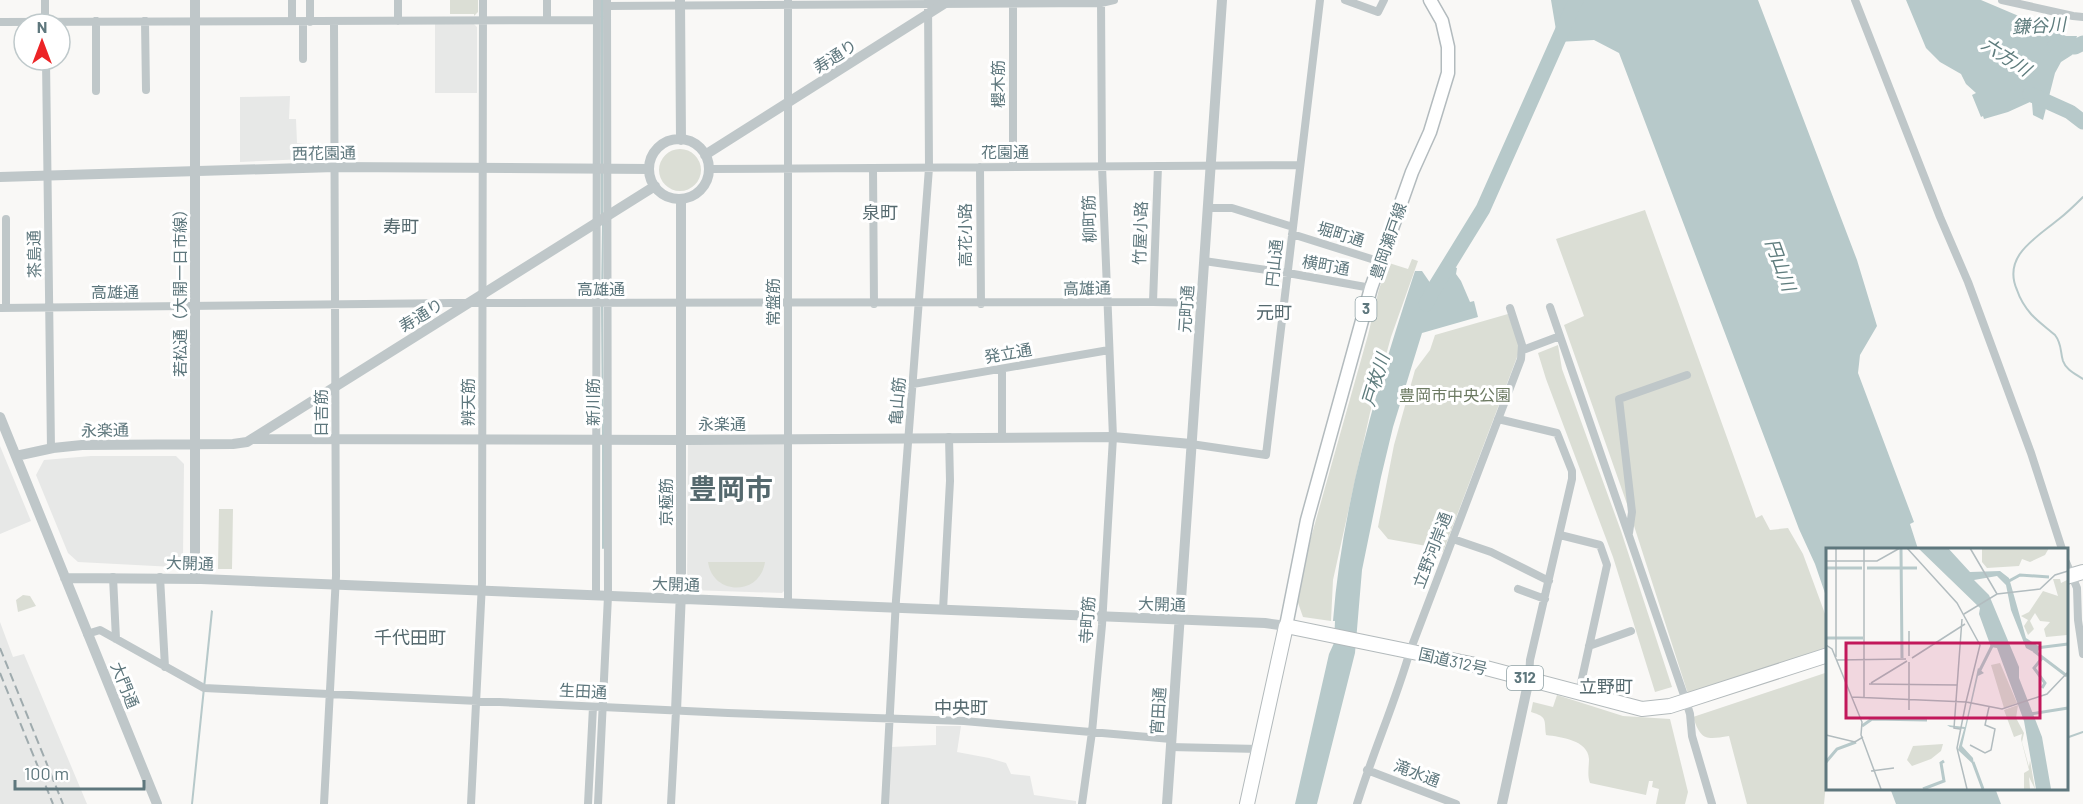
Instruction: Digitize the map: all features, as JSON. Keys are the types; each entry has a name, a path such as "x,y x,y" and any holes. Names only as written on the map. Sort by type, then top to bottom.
{"highway":[{"name":"国道312号","path":"1286,626 1410,651 1642,709 1670,706 1826,656"},
{"path":"1247,804 1286,626"}],"main road":[{"name":"豊岡瀬戸線","path":"1286,626 1307,520 1371,288 1412,172 1430,132 1448,73 1448,47 1442,21 1430,0"}],"street":[{"name":"若松通（大開一日市線）","path":"195,0 195,579"},
{"path":"292,0 292,21"},
{"path":"303,60 310,0"},
{"path":"398,0 398,21"},
{"name":"辨天筋","path":"471,804 482,591 483,0"},
{"path":"547,0 548,20"},
{"name":"新川筋","path":"597,0 602,168 607,216 602,304"},
{"path":"948,2 1114,0"},
{"name":"元町通","path":"1179,620 1222,0"},
{"name":"円山通","path":"1191,444 1266,455 1320,0"},
{"path":"1345,0 1378,12 1384,0"},
{"path":"1855,0 1940,217 1968,282 2031,453 2062,548"},
{"path":"2002,0 2073,16 2083,16"},
{"name":"柳町筋","path":"1101,1 1102,166 1113,437"},
{"path":"607,3 788,2 928,6"},
{"name":"常盤筋","path":"788,2 788,603"},
{"name":"寿通り","path":"705,155 789,103 928,6 948,2"},
{"name":"櫻木筋","path":"1013,2 1013,167"},
{"name":"新川筋","path":"598,804 608,596 602,304 597,222 602,168 607,3"},
{"path":"680,3 681,140"},
{"name":"亀山筋","path":"885,804 888,720 929,168 928,6"},
{"path":"72,22 597,20"},
{"path":"96,21 96,91"},
{"path":"145,21 146,90"},
{"name":"日吉筋","path":"324,804 336,584 334,22"},
{"name":"茶島通","path":"46,72 51,448"},
{"path":"681,140 698,146 705,155 709,169 707,180 701,190 681,199 666,196 655,186 650,169 652,157 659,147 669,141 681,140"},
{"name":"花園通","path":"709,169 1300,165"},
{"name":"竹屋小路","path":"1152,302 1158,166"},
{"name":"西花園通","path":"0,177 335,167 650,169"},
{"name":"高花小路","path":"980,167 981,304"},
{"path":"873,168 874,304"},
{"name":"寿通り","path":"195,444 240,444 253,439 468,303 483,299 655,186"},
{"name":"京極筋","path":"671,804 681,599 681,199"},
{"name":"堀町通","path":"1208,208 1232,208 1381,262"},
{"path":"3,308 6,219"},
{"name":"横町通","path":"1204,261 1371,288"},
{"name":"高雄通","path":"483,299 602,304 1202,303"},
{"name":"高雄通","path":"3,308 468,303"},
{"path":"1550,307 1628,534 1690,700 1692,736 1712,804"},
{"path":"1510,308 1522,350 1560,336"},
{"name":"発立通","path":"913,384 1109,350"},
{"name":"立野河岸通","path":"1356,804 1400,686 1410,651 1522,350"},
{"path":"1002,370 1002,437"},
{"path":"1628,534 1632,512 1619,399 1687,375"},
{"name":"大門通","path":"0,417 157,804"},
{"path":"1498,419 1554,431 1559,436 1572,474 1530,660 1529,679 1502,804"},
{"path":"942,610 950,481 949,437"},
{"name":"永楽通","path":"253,439 681,440 1113,437 1191,444"},
{"name":"寺町筋","path":"1082,804 1092,732 1103,617 1113,437"},
{"name":"新川筋","path":"596,595 603,439"},
{"name":"永楽通","path":"16,456 51,448 98,444 195,444"},
{"path":"1560,535 1600,545 1606,565 1579,692"},
{"path":"1453,539 1491,552 1549,581"},
{"path":"2072,572 2077,588 2078,620 2083,654"},
{"path":"113,577 116,639"},
{"path":"160,577 165,667"},
{"name":"大開通","path":"65,578 160,577 1286,626"},
{"path":"1518,589 1545,599"},
{"name":"宵田通","path":"1167,804 1179,620"},
{"name":"生田通","path":"87,634 100,630 204,688 676,711 964,721 1092,732 1171,743 1259,749"},
{"path":"1589,646 1632,631"},
{"path":"588,804 593,707"},
{"name":"滝水通","path":"1367,770 1456,804"}],"shaded area":[{"path":"435,24 474,24 477,27 477,93 435,93"},
{"path":"290,96 289,119 296,119 297,143 306,144 306,159 240,162 240,97"},
{"path":"688,444 785,444 785,590 782,593 690,590 687,588"},
{"path":"0,446 31,521 0,534"},
{"path":"91,456 176,456 184,464 183,558 174,567 78,562 68,553 36,475 44,460"},
{"path":"0,622 13,657 24,654 87,804 0,804"},
{"path":"936,726 961,726 957,752 1006,763 1011,774 1030,776 1034,795 1076,801 1076,804 888,804 891,747 936,745"}],"green space":[{"path":"450,0 478,0 478,12 474,16 474,14 450,14"},
{"path":"680,149 695,155 701,170 695,185 680,191 665,185 659,170 665,155"},
{"path":"1645,210 1756,518 1762,515 1770,530 1788,528 1803,554 1826,617 1826,648 1688,694 1627,504 1564,325 1584,316 1556,239"},
{"name":"豊岡市中央公園","path":"1412,259 1418,261 1391,337 1370,413 1333,580 1331,621 1303,617 1297,600 1308,548 1379,289 1389,263 1408,269"},
{"name":"豊岡市中央公園","path":"1508,314 1519,344 1519,352 1443,552 1432,547 1388,539 1378,527 1394,445 1415,370 1430,350 1435,335"},
{"path":"1558,345 1562,369 1621,531 1672,687 1655,692 1613,557 1546,379 1538,353"},
{"path":"219,509 233,509 232,569 218,569"},
{"path":"708,562 765,562 755,581 736,588 718,581"},
{"path":"23,595 30,596 36,606 18,612 16,600"},
{"path":"1826,673 1824,804 1747,804 1729,736 1705,737 1693,717"},
{"path":"1557,695 1623,716 1670,719 1688,792 1685,804 1656,804 1659,789 1652,787 1653,781 1649,781 1646,795 1590,783 1589,759 1584,748 1573,741 1546,735 1543,718 1531,712 1533,702 1553,707"}],"water":[{"name":"円山川","path":"1551,0 1758,0 1857,260 1877,326 1860,355 1858,373 1914,522 1910,524 1918,548 1826,548 1826,596 1619,53 1594,40 1558,42"},
{"path":"1906,0 1981,0 2066,36 2077,36 2072,55 2061,62 2055,73 2043,120 2033,115 2030,102 2008,112 1984,119 1983,116 1981,117 1972,95 1976,93 1966,84 1961,74 1940,62 1926,48"},
{"path":"1450,265 1457,268 1456,274 1470,302 1474,301 1478,317 1422,333 1393,427 1381,477 1362,570 1355,653 1317,804 1295,804 1329,654 1334,643 1335,621 1333,621 1344,532 1375,400 1415,271 1422,271 1433,287 1442,282"},
{"path":"211,610 213,611 193,804 191,804"},
{"path":"1890,789 1995,789 2001,804 1896,804"}],"waterway":[{"path":"602,0 602,164"},
{"name":"戸枚川","path":"1426,304 1483,209 1576,0"},
{"name":"鎌谷川","path":"2054,47 2075,47 2083,43"},
{"name":"六方川","path":"2030,94 2070,112 2083,122"},
{"path":"602,173 602,215"},
{"path":"2083,197 2024,249 2014,267 2014,278 2021,300 2034,317 2055,335 2066,367 2083,379"},
{"path":"602,299 603,224"},
{"path":"602,305 603,437"},
{"path":"603,443 603,548"},
{"path":"2068,737 2083,732"}],"railway":[{"path":"0,648 63,804"},
{"path":"0,673 53,804"}],"district":[{"name":"泉町","path":"880,213"},
{"name":"寿町","path":"401,227"},
{"name":"元町","path":"1274,313"},
{"name":"豊岡市","path":"731,489"},
{"name":"千代田町","path":"410,638"},
{"name":"立野町","path":"1606,687"},
{"name":"中央町","path":"961,708"}]}
